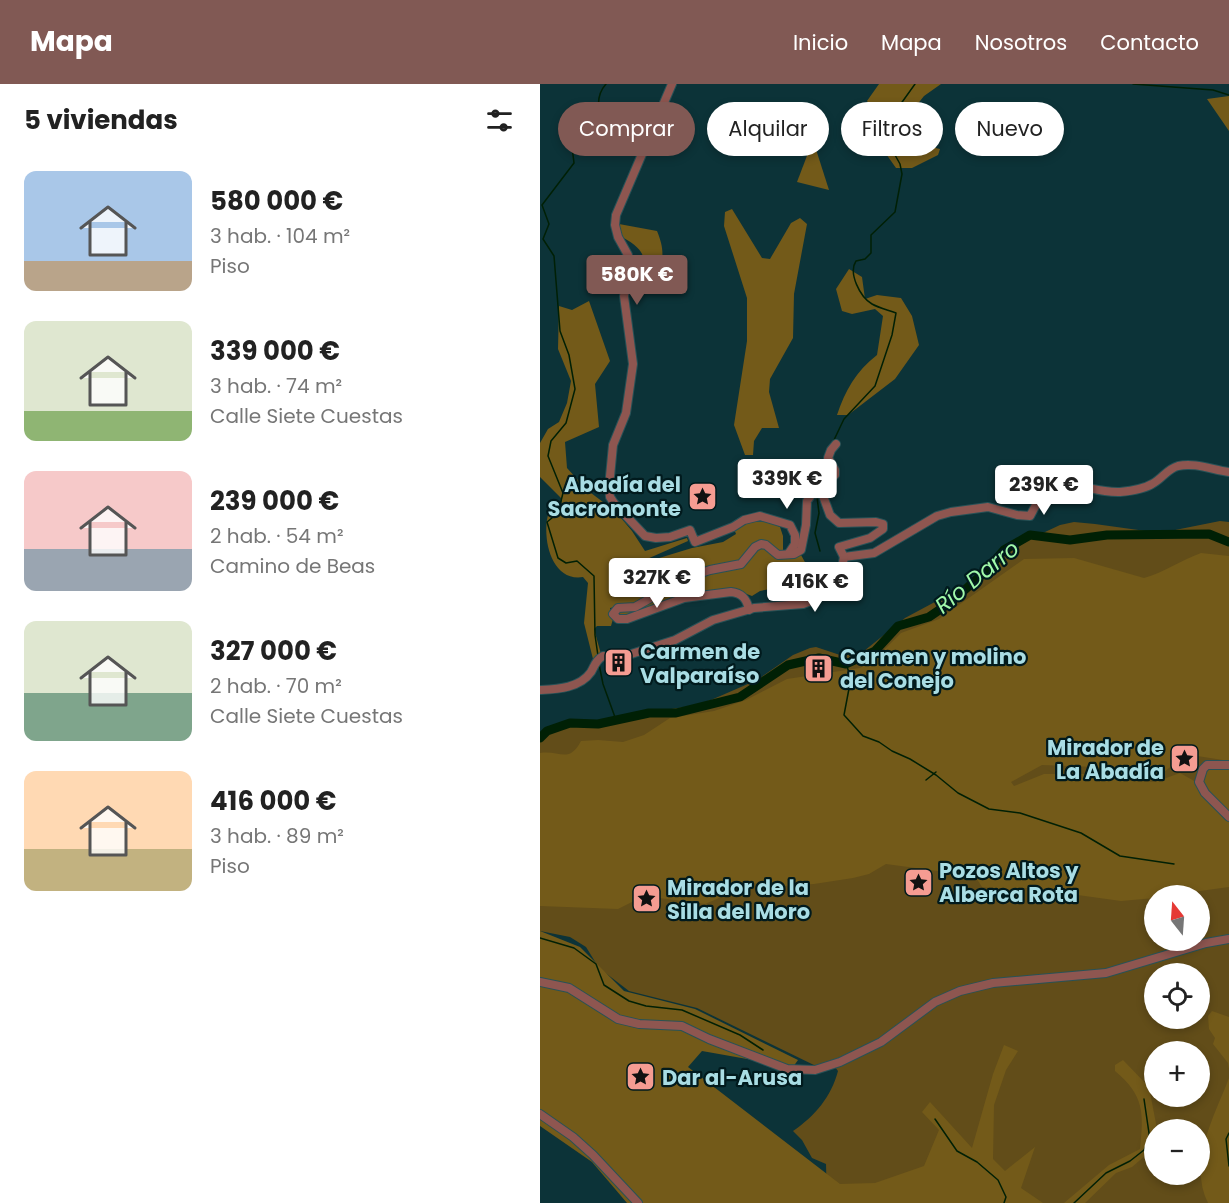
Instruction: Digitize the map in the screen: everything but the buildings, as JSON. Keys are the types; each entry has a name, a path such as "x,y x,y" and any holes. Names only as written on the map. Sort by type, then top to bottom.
{"street":[{"path":"672,84 616,215 615,225 618,237 628,255 628,276 624,296 633,363 626,413 613,445 609,487 614,503 645,536 670,537 690,530 695,542 698,542 744,520 760,516 790,525 794,530 796,540 794,548 789,553"},
{"path":"749,610 744,597 737,592 731,592 684,597 627,619 618,619 613,614 616,609 635,607 681,580 704,572 741,564 757,546 766,545 778,555 795,554 801,550 806,525 807,501 812,494 820,492 824,484 835,475 835,470 828,458 836,444"},
{"path":"844,557 881,550 928,522 951,512 992,507 1017,515 1030,516 1043,492 1062,485 1123,492 1152,484 1169,470 1181,465 1194,465 1229,472"},
{"path":"540,690 567,687 581,681 591,672 600,657 618,658 675,640 713,620 762,606 803,604 829,592 839,583 844,557 839,547 870,538 884,526 876,522 835,521 820,492"},
{"path":"1229,765 1207,765 1203,769 1199,782 1205,793 1229,817"},
{"path":"540,982 569,988 618,1019 639,1024 682,1026 787,1069 815,1070 840,1062 890,1037 946,996 979,985 1106,973 1206,943 1229,939"},
{"path":"540,1114 573,1137 593,1155 638,1203"}],"shaded area":[{"path":"879,84 941,84 919,102 867,101"},
{"path":"1229,96 1229,131 1207,99"},
{"path":"807,156 818,156 829,190 797,182"},
{"path":"888,156 936,156 912,168 896,168"},
{"path":"732,209 762,258 770,259 791,223 800,218 807,224 794,294 793,338 770,379 769,392 779,428 762,428 754,441 753,455 745,455 734,425 747,341 747,298 724,226 725,212"},
{"path":"619,224 657,231 661,242 660,267 639,297 643,257 633,244 622,237"},
{"path":"849,269 862,277 865,299 877,295 901,298 912,316 919,345 895,379 848,415 837,415 852,382 877,355 883,316 875,309 852,314 842,311 836,289"},
{"path":"589,301 610,361 595,384 599,427 565,442 567,468 587,490 615,511 645,551 687,538 688,541 638,563 637,570 640,573 659,568 664,570 625,587 630,595 670,583 642,602 610,608 613,619 611,626 597,626 594,629 601,654 593,659 584,623 588,583 583,577 572,577 563,573 551,557 546,524 548,515 561,507 562,499 540,477 540,443 548,429 559,422 567,403 571,381 558,349 559,306 572,310"},
{"path":"761,518 780,527 783,536 783,551 775,549 768,543 731,565 639,590 631,590 631,587 657,578 670,568 669,565 642,568 641,565 646,562 692,548 723,542 736,534 734,529 744,522"},
{"path":"1220,521 1229,522 1229,1203 827,1203 826,1164 812,1158 802,1140 793,1131 815,1112 826,1097 838,1071 835,1067 818,1067 697,1008 629,991 599,968 586,947 570,937 540,931 540,740 548,732 566,725 692,706 711,700 757,680 793,655 810,648 816,647 843,656 864,651 905,618 959,589 984,569 1030,539 1060,525 1074,522 1160,533"},
{"path":"760,547 782,558 801,555 806,564 803,571 787,586 777,591 770,589 760,591 752,596 733,589 690,593 628,616 618,615 620,611 633,611 686,580 741,568"},
{"path":"1201,553 1229,556 1229,761 1191,755 1181,758 1163,773 1151,777 1096,767 1042,765 1011,782 1014,786 1044,774 1094,774 1129,781 1155,782 1180,773 1196,782 1199,790 1229,820 1229,887 1210,890 1210,885 1144,885 1144,899 1121,901 1027,888 1011,890 982,887 975,876 886,864 869,874 814,884 781,886 752,883 739,885 705,904 644,896 618,909 540,906 540,753 568,754 577,748 581,741 623,742 644,735 670,718 714,711 746,700 787,679 860,668 878,656 901,633 939,619 1024,559 1074,558 1144,578"},
{"path":"1209,768 1229,768 1229,812 1205,788 1203,780"},
{"path":"540,931 580,947 624,991 695,1009 798,1060 793,1067 702,1051 688,1067 840,1184 875,1183 924,1166 939,1130 922,1112 930,1102 972,1148 993,1074 1004,1045 1018,1051 1006,1070 994,1105 993,1159 1005,1171 1035,1147 1021,1188 1043,1203 627,1203 592,1162 540,1126"},
{"path":"1212,1011 1229,1017 1229,1069 1228,1063 1213,1044 1215,1038 1209,1029"},
{"path":"1123,1060 1144,1082 1144,1107 1153,1107 1155,1119 1144,1119 1144,1157 1132,1167 1116,1173 1085,1203 1064,1203 1109,1165 1140,1149 1142,1125 1140,1106 1132,1088 1115,1071 1115,1065"},
{"path":"1229,1078 1229,1203 1208,1203 1203,1187 1203,1185 1210,1185 1210,1124"}],"waterway":[{"path":"598,656 595,635 594,576 577,561 566,563 558,558 547,522 558,513 563,493 548,456 551,441 566,423 575,389 569,355 560,331 554,256 543,239 549,224 542,205 574,163 572,147 575,137 590,131 601,118 599,100 606,84"},
{"path":"833,442 844,419 875,386 892,335 896,313 868,301 863,296 853,272 856,261 865,259 871,253 871,235 895,212 902,174 900,164 890,146 890,136 900,105 915,84"},
{"path":"1133,84 1213,90 1229,95"},
{"path":"817,497 819,513 815,533 820,551"},
{"name":"Río Darro","path":"540,738 547,731 570,723 598,724 649,713 676,713 740,697 788,665 819,658 846,664 875,651 898,626 929,617 951,602 986,571 1004,550 1030,535 1070,540 1107,535 1209,534 1229,542"},
{"path":"599,664 603,684 616,720"},
{"path":"846,664 851,678 844,715 863,736 910,759 936,775 958,793 989,809 1020,813 1081,833 1120,856 1174,864"},
{"path":"926,780 936,772"},
{"path":"540,938 574,948 596,964 604,985 629,1001 646,1006 682,1010 740,1035 763,1050"},
{"path":"1074,1203 1106,1173 1130,1161 1144,1150 1150,1140 1145,1107"},
{"path":"935,1119 957,1151 977,1162 998,1180 1006,1197 1004,1203"},
{"path":"1229,1133 1226,1139 1229,1166"}],"place":[{"name":"Abadía del Sacromonte","path":"702,496"},
{"name":"Carmen de Valparaíso","path":"619,663"},
{"name":"Carmen y molino del Conejo","path":"819,668"},
{"name":"Mirador de La Abadía","path":"1185,759"},
{"name":"Pozos Altos y Alberca Rota","path":"918,882"},
{"name":"Mirador de la Silla del Moro","path":"646,899"},
{"name":"Dar al-Arusa","path":"641,1077"}]}
